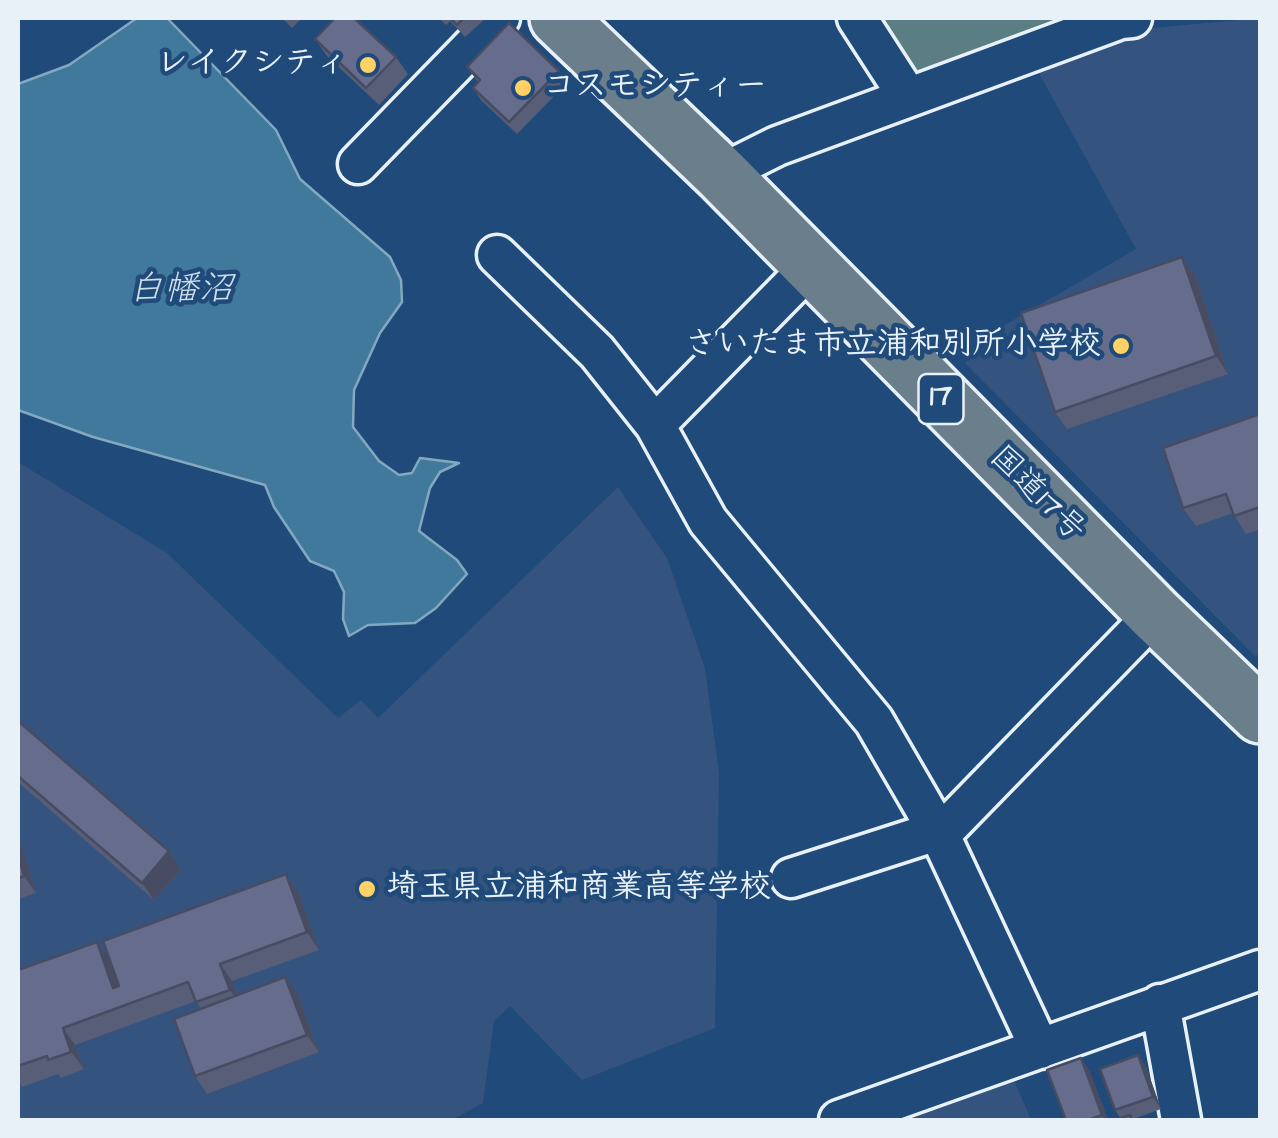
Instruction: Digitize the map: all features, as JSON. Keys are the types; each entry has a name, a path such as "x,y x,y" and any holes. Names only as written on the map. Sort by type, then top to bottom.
{"highway":[{"name":"国道17号","path":"558,18 720,174 1154,614 1250,690"}],"street":[{"path":"358,164 500,18"},
{"path":"857,18 908,98"},
{"path":"720,174 777,146 1132,18"},
{"path":"497,254 597,352 655,424 708,522 874,721 939,833 1040,1049"},
{"path":"655,424 811,266"},
{"path":"792,878 939,833 1154,614"},
{"path":"840,1120 1260,970"},
{"path":"1160,1004 1181,1120"}],"shaded area":[{"name":"さいたま市立浦和別所小学校","path":"1260,18 1260,654 1255,656 965,363 998,329 1136,249 1036,68 1122,31"},
{"name":"埼玉県立浦和商業高等学校","path":"18,462 167,553 338,718 361,700 378,718 618,487 667,558 705,668 719,773 715,1028 582,1080 510,1006 494,1021 483,1103 452,1120 18,1120"},
{"path":"1014,1080 1031,1120 899,1120"}],"green space":[{"path":"872,18 1095,18 912,82"}],"water":[{"name":"白幡沼","path":"137,18 167,18 276,130 300,179 390,257 401,280 402,302 380,333 354,390 353,427 379,461 399,475 412,473 420,458 459,463 440,472 430,488 419,531 457,560 467,574 436,608 415,623 368,625 349,636 343,619 344,592 334,571 310,561 274,507 265,485 93,437 18,410 18,84 69,65"}],"building":[{"name":"レイクシティ","path":"335,18 354,18 396,57 366,88 315,39"},
{"name":"コスモシティー","path":"509,23 559,71 509,122 473,88 480,80 467,67"},
{"path":"1182,257 1216,356 1055,412 1021,313"},
{"path":"1260,414 1260,507 1234,516 1226,494 1183,508 1163,448"},
{"path":"18,721 169,851 142,883 18,776"},
{"path":"18,855 24,876 18,878"},
{"path":"286,874 307,932 220,964 230,990 196,1002 188,982 63,1028 71,1052 18,1066 18,970 97,942 113,988 119,986 103,941"},
{"path":"285,977 307,1035 195,1076 174,1019"},
{"path":"1138,1055 1153,1097 1115,1110 1100,1069"},
{"path":"1081,1058 1102,1115 1088,1120 1066,1120 1047,1070"}],"place":[{"name":"レイクシティ","path":"368,65"},
{"name":"コスモシティー","path":"523,88"},
{"name":"さいたま市立浦和別所小学校","path":"1121,346"},
{"name":"埼玉県立浦和商業高等学校","path":"367,889"}]}
